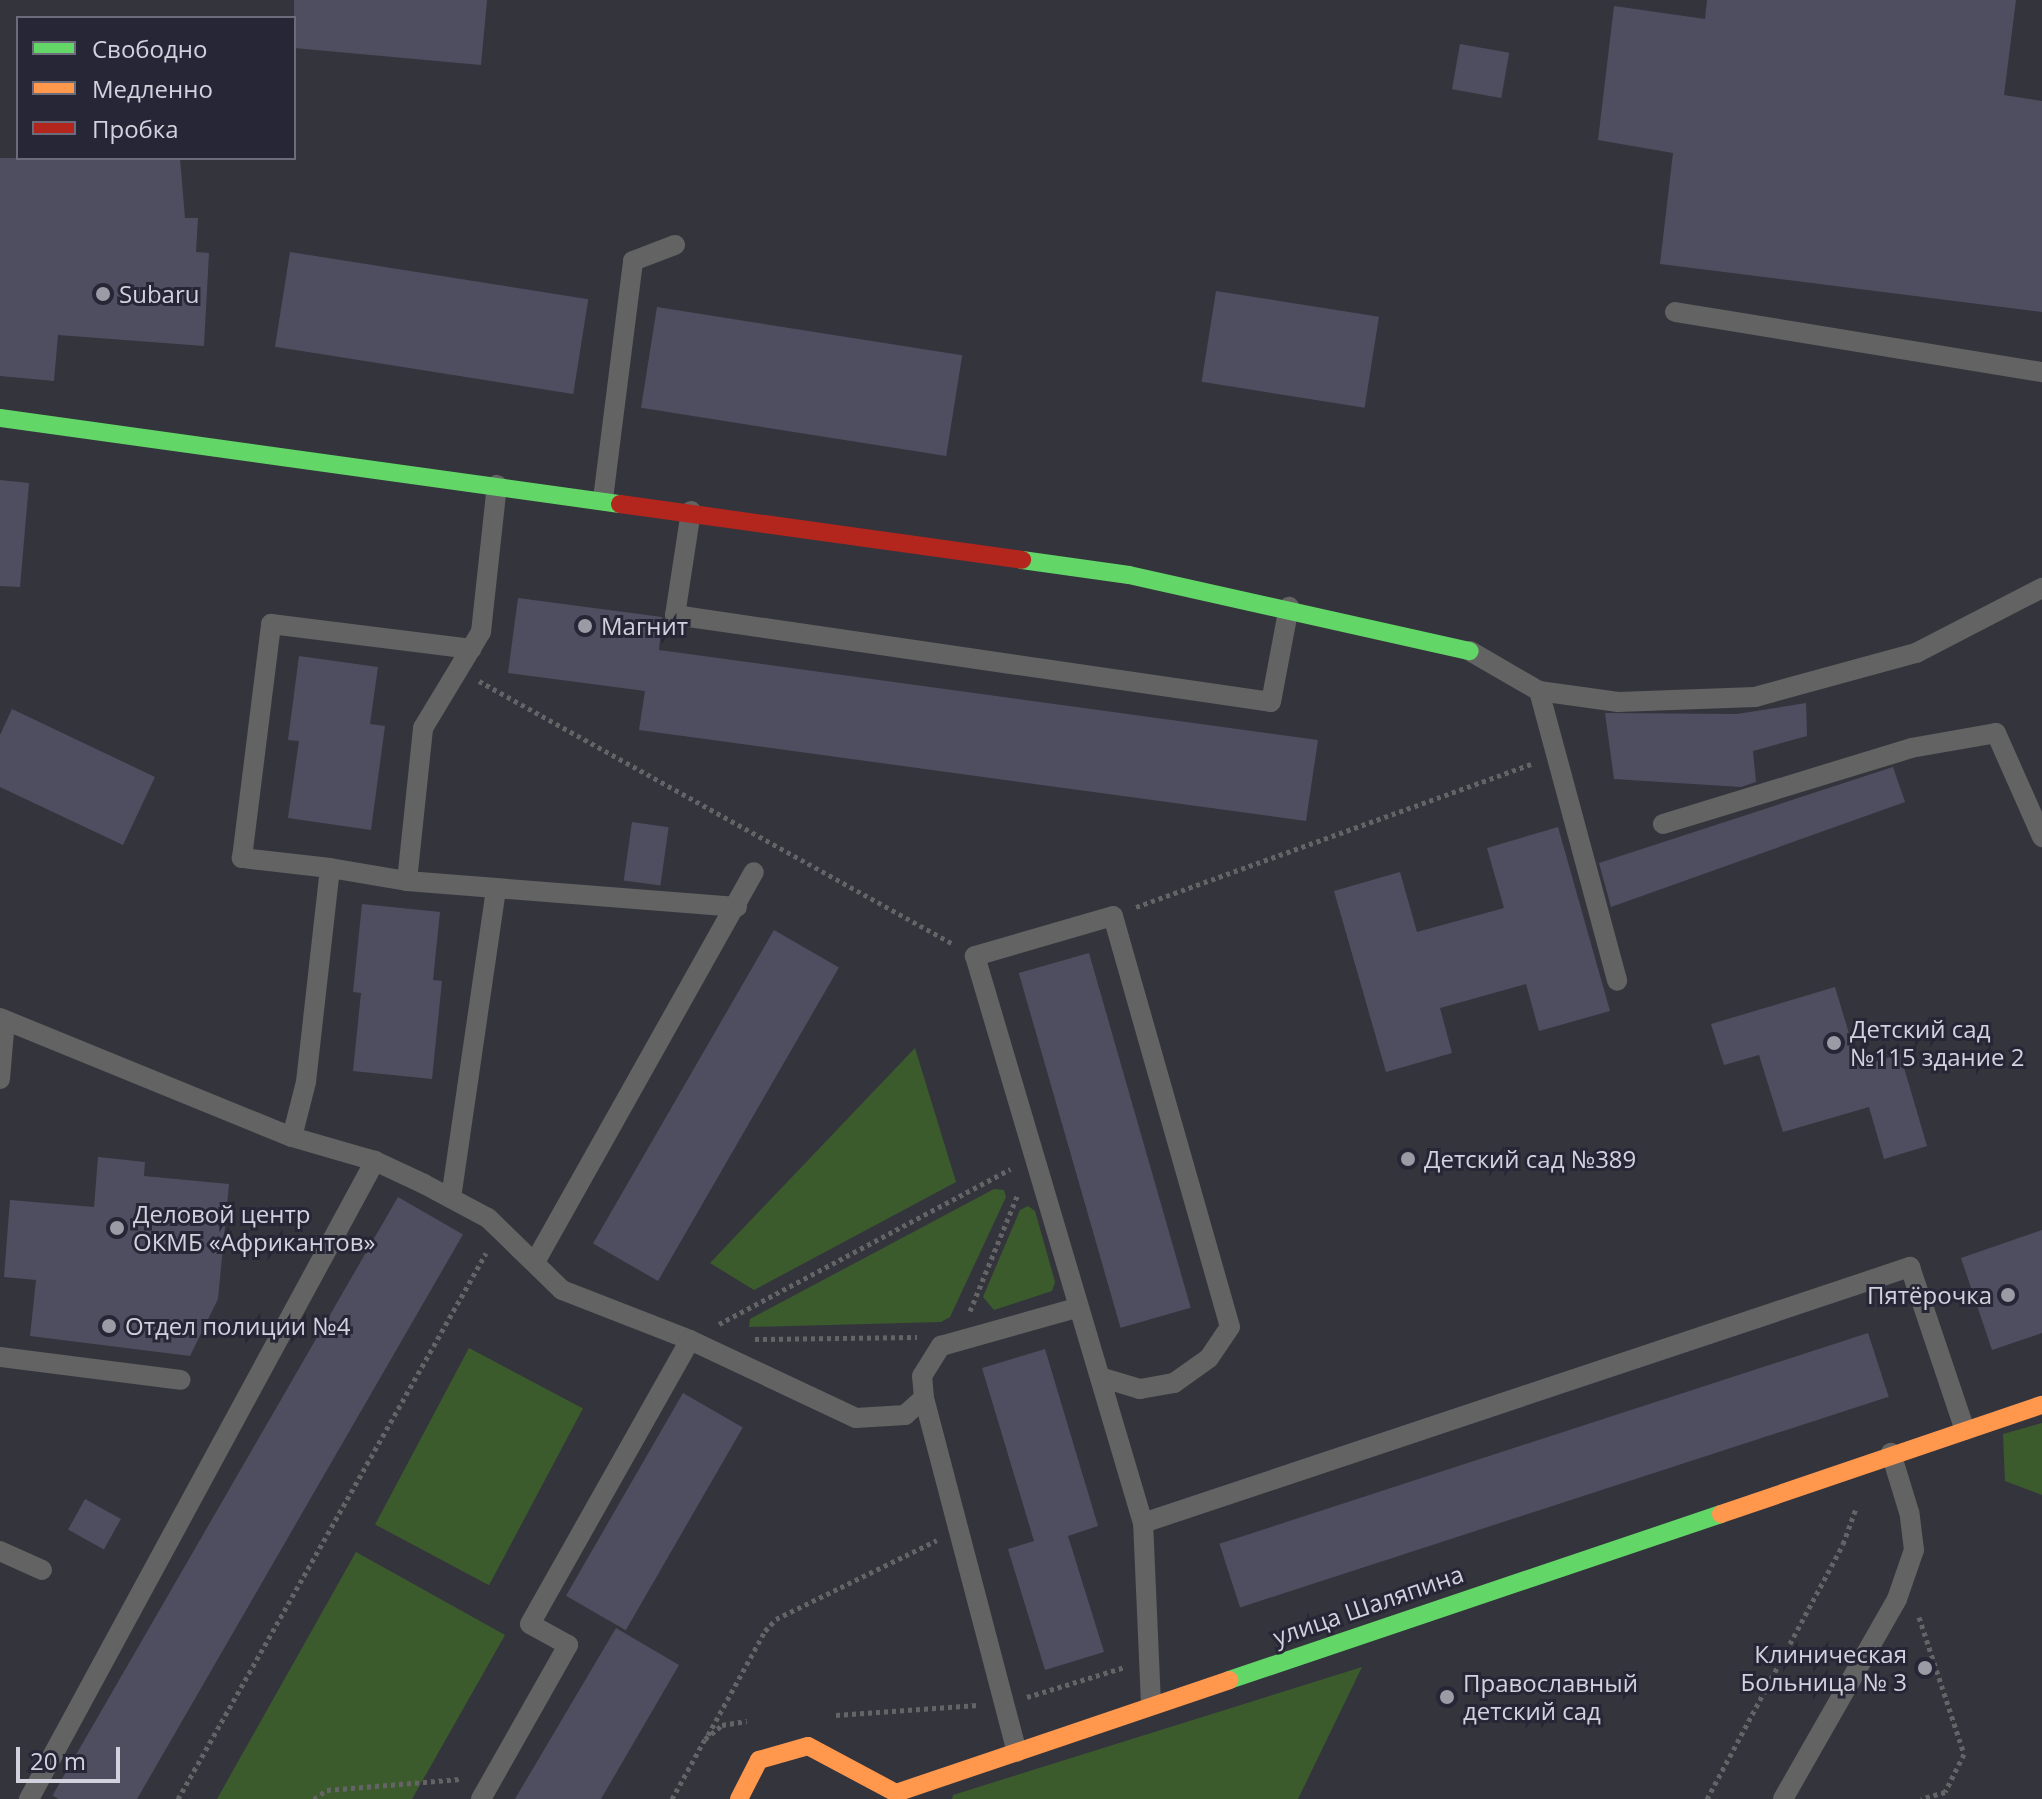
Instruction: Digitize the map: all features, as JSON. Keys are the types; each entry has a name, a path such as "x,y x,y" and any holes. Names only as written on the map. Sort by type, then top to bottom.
{"street":[{"path":"0,418 497,484 1129,575 1289,607 1470,651"},
{"name":"улица Шаляпина","path":"739,1799 759,1760 808,1746 902,1796 1151,1704 1891,1453 2042,1405"}],"lane":[{"path":"603,499 633,261 675,245"},
{"path":"1675,312 2042,372"},
{"path":"407,881 423,728 481,632 497,484"},
{"path":"691,511 675,615 1271,702 1289,607"},
{"path":"1470,651 1539,691 1618,702 1755,697 1916,653 2042,588"},
{"path":"471,649 271,624 242,858 407,881 737,907"},
{"path":"1539,691 1617,981"},
{"path":"1663,824 1911,748 1996,733 2042,837"},
{"path":"292,1137 306,1082 330,868"},
{"path":"535,1262 754,872"},
{"path":"451,1198 496,888"},
{"path":"1100,1377 1140,1389 1174,1383 1209,1358 1230,1327 1113,916 975,956 1076,1308 1143,1523 1151,1704"},
{"path":"0,1079 2,1019 292,1137 375,1161 451,1198 499,1229 562,1290 690,1340 856,1418 905,1415 924,1398"},
{"path":"29,1799 375,1161"},
{"path":"1143,1523 1910,1267 1965,1430"},
{"path":"1017,1752 956,1531 924,1398 922,1376 932,1355 960,1336 1076,1308"},
{"path":"481,1799 568,1645 530,1624 690,1340"},
{"path":"0,1357 181,1380"},
{"path":"1783,1799 1903,1584 1914,1550 1909,1512 1891,1453"},
{"path":"0,1551 42,1570"}],"path":[{"path":"458,670 975,956"},
{"path":"1113,916 1556,755"},
{"path":"738,1339 960,1336 1033,1156"},
{"path":"690,1340 1033,1156"},
{"path":"178,1799 499,1229"},
{"path":"1707,1799 1843,1544 1858,1501"},
{"path":"672,1799 776,1619 956,1531"},
{"path":"1903,1584 1915,1604 1964,1754 1945,1792 1921,1799"},
{"path":"819,1716 1004,1704 1149,1659"},
{"path":"705,1739 722,1725 757,1720"},
{"path":"314,1799 327,1790 494,1777"}],"green space":[{"path":"915,1048 956,1182 754,1290 710,1263"},
{"path":"994,1189 1004,1190 1006,1197 950,1317 941,1322 749,1327 750,1319"},
{"path":"1028,1206 1035,1211 1055,1282 1052,1291 994,1310 983,1297 1020,1210"},
{"path":"469,1348 583,1409 489,1585 375,1525"},
{"path":"2042,1423 2042,1495 2005,1481 2003,1434"},
{"path":"356,1552 505,1635 412,1799 217,1799"},
{"path":"1362,1667 1298,1799 952,1799 953,1795"}],"building":[{"path":"294,0 487,0 481,65 296,48"},
{"path":"1707,0 2016,0 2004,95 2042,101 2042,312 1660,264 1673,153 1598,140 1614,6 1705,19"},
{"path":"1460,44 1509,53 1501,98 1452,89"},
{"name":"Subaru","path":"0,158 180,160 185,218 198,218 196,252 209,253 204,346 58,335 54,381 0,376"},
{"path":"290,252 588,299 573,394 275,347"},
{"path":"1216,291 1379,317 1365,408 1202,382"},
{"path":"657,307 962,355 946,456 641,408"},
{"path":"0,480 29,483 20,587 0,586"},
{"path":"518,598 662,617 659,650 1318,740 1306,821 639,730 645,691 508,673"},
{"path":"299,656 378,667 370,724 385,726 371,830 288,818 299,741 288,740"},
{"path":"1806,703 1807,736 1753,751 1756,782 1741,787 1614,779 1605,713 1737,714"},
{"path":"12,709 155,777 123,845 0,787 0,735"},
{"path":"1893,767 1905,802 1611,907 1599,863"},
{"path":"632,822 669,827 660,886 624,880"},
{"path":"1558,827 1610,1011 1539,1031 1526,984 1440,1008 1452,1053 1386,1072 1334,891 1400,872 1417,932 1504,908 1487,848"},
{"path":"362,904 440,912 433,980 442,981 432,1079 353,1071 361,993 353,992"},
{"path":"774,930 839,967 658,1281 593,1244"},
{"path":"1089,953 1191,1308 1121,1328 1019,973"},
{"path":"1835,987 1859,1067 1900,1054 1927,1146 1884,1159 1869,1107 1783,1132 1759,1055 1724,1065 1711,1024"},
{"path":"98,1157 145,1162 144,1176 229,1184 218,1299 190,1356 30,1336 36,1280 4,1277 10,1200 94,1207"},
{"path":"398,1197 463,1234 137,1799 59,1799 52,1795"},
{"name":"Пятёрочка","path":"2042,1230 2042,1333 1992,1350 1961,1258"},
{"path":"1868,1333 1889,1397 1240,1607 1219,1544"},
{"path":"1045,1349 1098,1526 1068,1536 1104,1652 1045,1670 1008,1549 1034,1541 982,1368"},
{"path":"683,1393 743,1428 626,1630 566,1596"},
{"path":"85,1499 121,1519 104,1549 68,1530"},
{"path":"616,1628 679,1665 601,1799 515,1799"}],"traffic: fast":[{"path":"0,418 620,504"},
{"path":"1022,560 1129,575 1470,651"},
{"path":"1229,1680 1721,1514"}],"traffic: slow":[{"path":"1721,1514 2042,1405"},
{"path":"739,1799 759,1760 808,1746 896,1793 1229,1680"}],"traffic: jam":[{"path":"620,504 1022,560"}],"place":[{"name":"Subaru","path":"103,294"},
{"name":"Магнит","path":"585,626"},
{"name":"Детский сад №115 здание 2","path":"1834,1043"},
{"name":"Детский сад №389","path":"1408,1159"},
{"name":"Деловой центр ОКМБ «Африкантов»","path":"117,1228"},
{"name":"Пятёрочка","path":"2008,1295"},
{"name":"Отдел полиции №4","path":"109,1326"},
{"name":"Клиническая Больница № 3","path":"1925,1668"},
{"name":"Православный детский сад","path":"1447,1697"}]}
